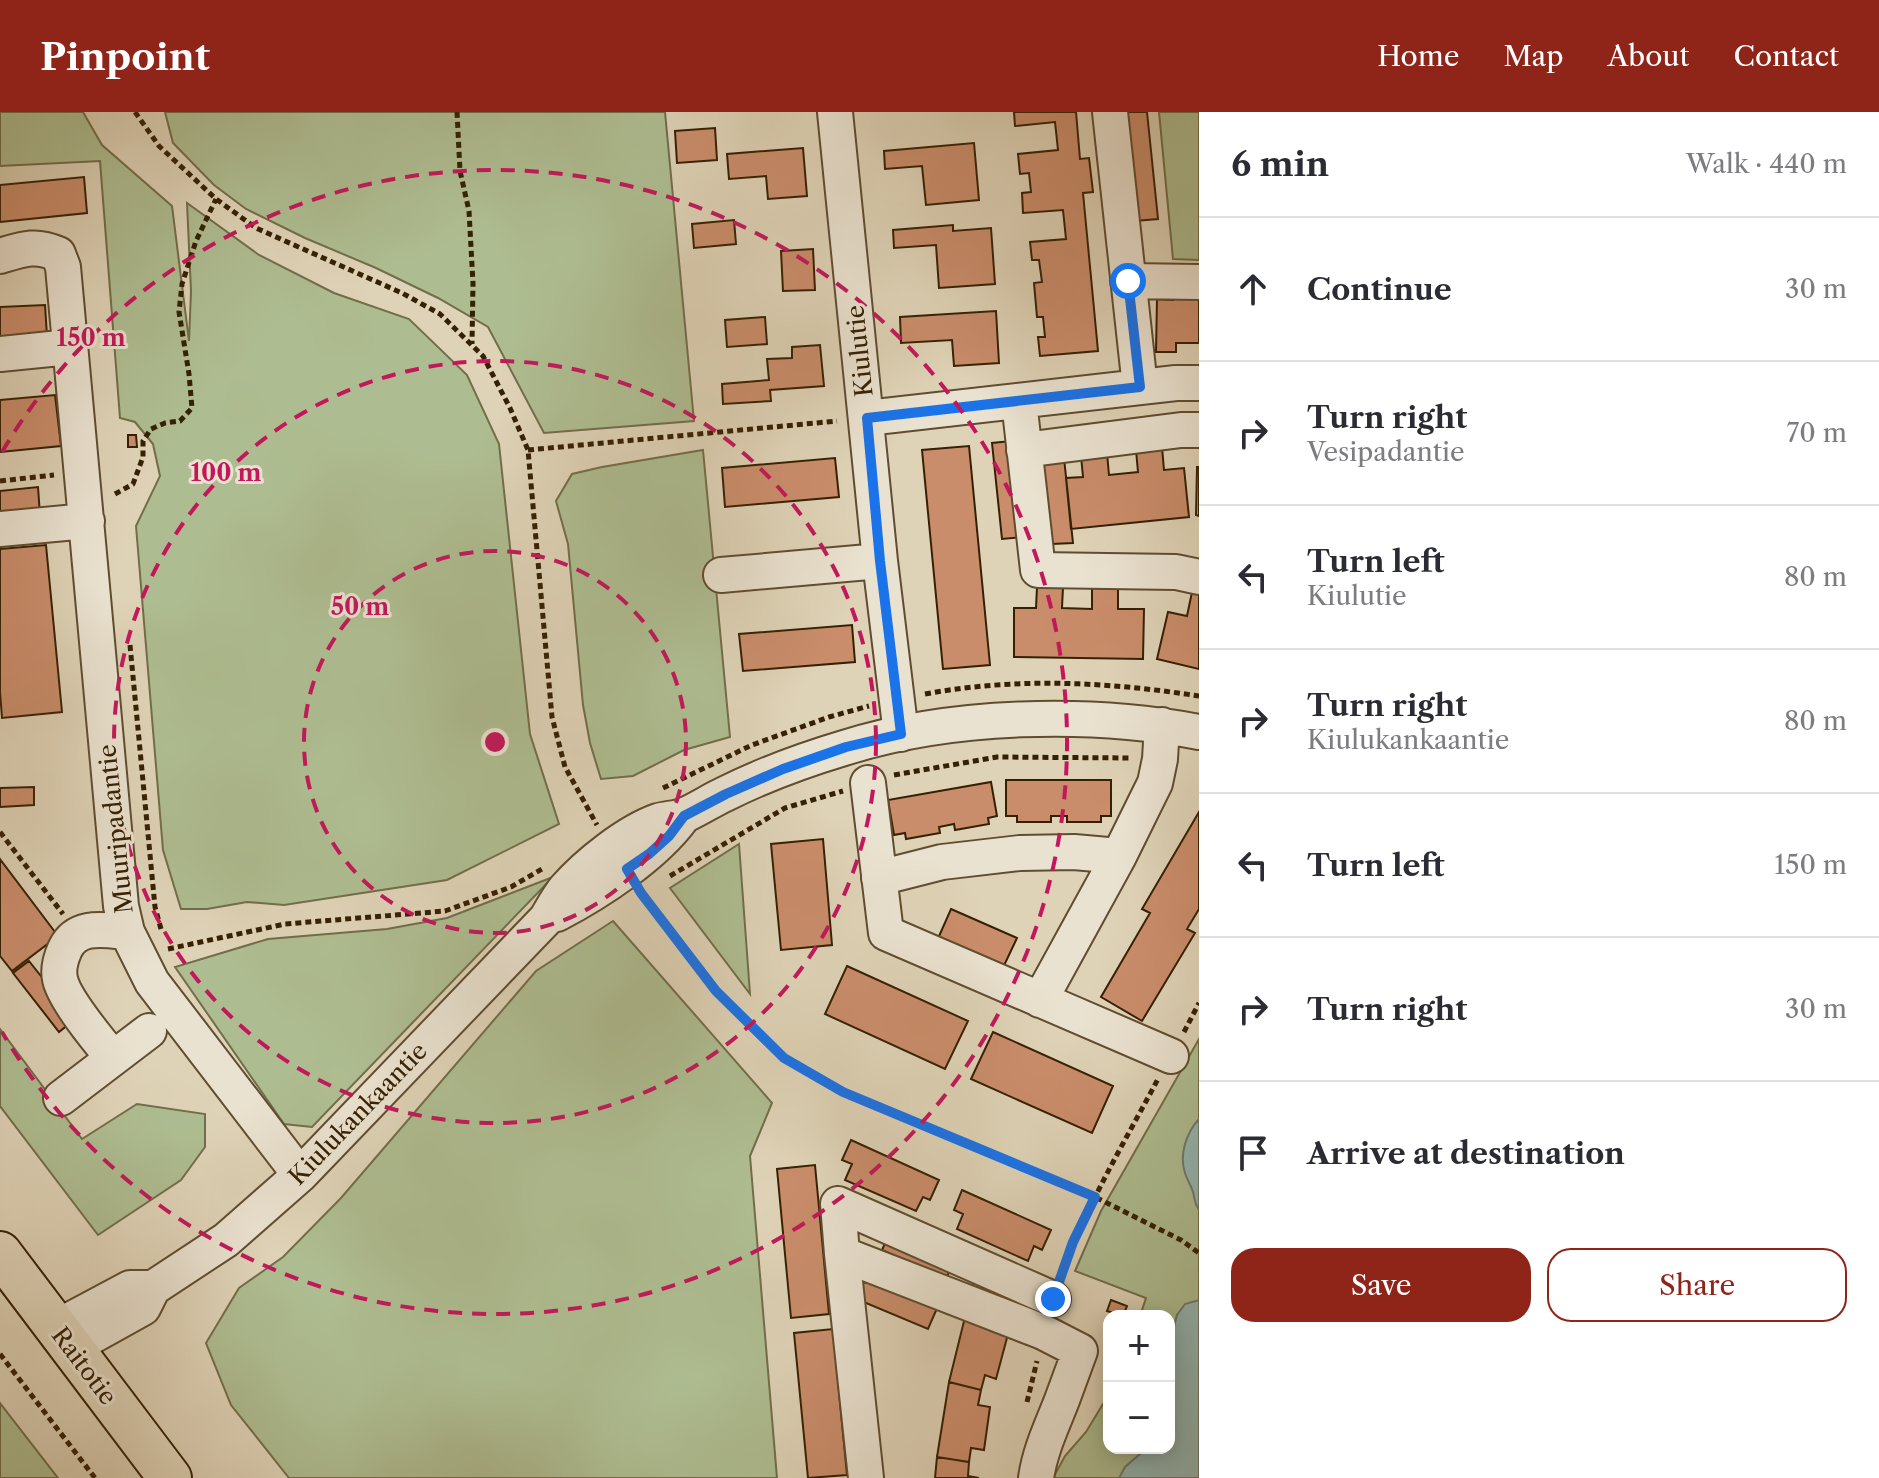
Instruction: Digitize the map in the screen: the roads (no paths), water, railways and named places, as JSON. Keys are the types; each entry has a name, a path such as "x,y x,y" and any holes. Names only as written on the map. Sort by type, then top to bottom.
{"main road":[{"name":"Raitotie","path":"0,1253 170,1478"}],"street":[{"name":"Kiulutie","path":"835,112 880,561 901,734"},
{"path":"1110,112 1140,387"},
{"name":"Muuripadantie","path":"0,256 25,248 43,247 58,254 63,267 121,906 127,932 152,982 300,1175"},
{"path":"1128,281 1199,282"},
{"path":"0,354 70,347"},
{"path":"867,418 1187,383 1190,430 1024,450"},
{"path":"1019,401 1038,570 1176,572 1199,577"},
{"path":"0,529 87,521"},
{"path":"721,575 880,561"},
{"name":"Kiulukankaantie","path":"63,1338 130,1288 153,1288 226,1240 300,1175 546,919 563,891 587,866 620,859 633,834 658,821 684,816 783,769 846,747 901,734 969,724 1037,719 1107,720 1199,732"},
{"path":"1040,1000 1155,783 1162,725"},
{"path":"868,783 886,933 1171,1056"},
{"path":"879,878 942,862 1020,853 1074,852 1119,856"},
{"path":"113,1058 66,996 59,978 67,945 78,933 98,929 127,932"},
{"path":"61,1098 149,1031"},
{"path":"866,1478 838,1204 1053,1299"},
{"path":"842,1254 1043,1332 1080,1351 1047,1436 1036,1478"}],"water":[{"path":"1199,1119 1199,1210 1185,1173 1183,1152 1187,1137"},
{"path":"1199,1300 1199,1478 1119,1478 1125,1467 1140,1454 1175,1454 1175,1323 1185,1304"}]}
